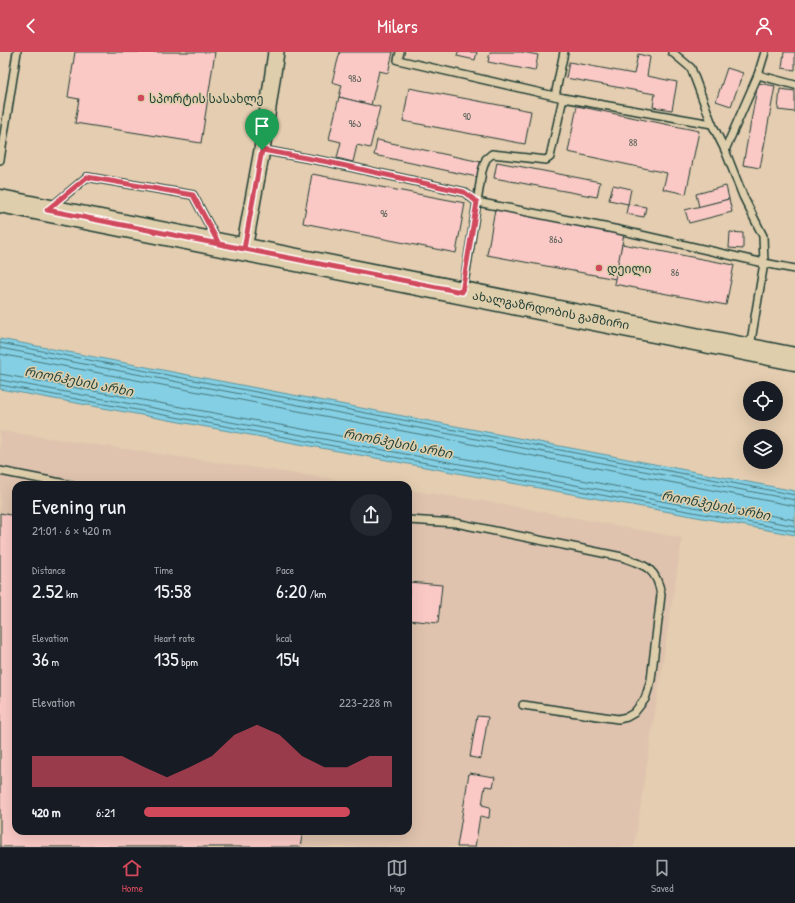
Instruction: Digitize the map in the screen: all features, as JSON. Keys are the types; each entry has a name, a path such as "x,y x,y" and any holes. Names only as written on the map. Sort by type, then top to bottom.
{"main road":[{"name":"ახალგაზრდობის გამზირი","path":"0,201 795,359"}],"street":[{"path":"244,249 262,150 276,52"}],"lane":[{"path":"0,160 17,52"},
{"path":"400,52 398,60 559,97 712,124"},
{"path":"462,292 477,202 486,159 492,154 546,160 550,157 564,52"},
{"path":"672,52 690,68 743,196 763,236 764,263 749,350"},
{"path":"725,150 758,75 765,52"},
{"path":"758,75 795,85"},
{"path":"262,150 328,162 464,192 477,202 619,230 795,269"},
{"path":"47,210 87,177 193,195 219,244"},
{"path":"0,470 52,481"},
{"path":"412,520 456,523 622,557 637,562 651,570 659,581 661,595 650,680 644,699 634,713 627,717 618,719 523,705"}],"shaded area":[{"path":"0,431 346,481 12,481 12,835 412,835 412,491 502,504 682,538 634,847 0,847"}],"water":[{"name":"რიონჰესის არხი","path":"0,339 795,491 795,535 0,389"}],"building":[{"name":"სპორტის სასახლე","path":"75,52 215,52 201,143 75,123 79,99 68,97"},
{"path":"340,52 393,52 388,73 379,71 371,105 339,97 342,85 332,82"},
{"path":"458,52 477,52 475,60 457,56"},
{"path":"490,52 522,52 538,55 535,71 488,62"},
{"path":"784,52 795,52 795,70 782,68"},
{"path":"638,54 650,57 647,76 677,82 672,110 653,107 655,94 566,78 569,62 634,74"},
{"path":"727,68 743,73 731,106 716,101"},
{"path":"758,83 775,86 760,168 743,165"},
{"path":"409,88 531,111 525,144 403,121"},
{"path":"780,89 795,91 795,112 778,110"},
{"path":"339,97 380,107 370,148 357,145 353,162 337,158 341,142 329,139"},
{"path":"577,106 699,131 686,194 663,189 667,173 568,152"},
{"path":"377,140 481,162 477,177 374,155"},
{"path":"497,162 600,182 597,197 494,178"},
{"path":"312,174 465,203 456,253 303,223"},
{"path":"613,185 631,189 628,204 609,200"},
{"path":"726,186 729,199 699,207 696,194"},
{"path":"729,199 732,212 689,223 685,210"},
{"path":"628,204 646,207 644,217 626,214"},
{"path":"495,209 624,233 616,279 487,255"},
{"path":"730,232 743,233 743,249 729,248"},
{"path":"622,244 734,265 726,305 614,284"},
{"path":"0,513 12,515 12,835 302,835 300,847 0,847"},
{"path":"412,582 442,585 438,623 412,620"},
{"path":"477,716 488,717 481,759 470,757"},
{"path":"469,773 495,777 493,787 485,786 482,805 490,807 489,818 480,816 475,847 457,847"}],"place":[{"name":"სპორტის სასახლე","path":"141,98"},
{"name":"დეილი","path":"599,268"}],"route":[{"path":"262,150 244,249 47,210 87,177 193,195 219,244 462,292 477,202 464,192 328,162 262,150"}]}
